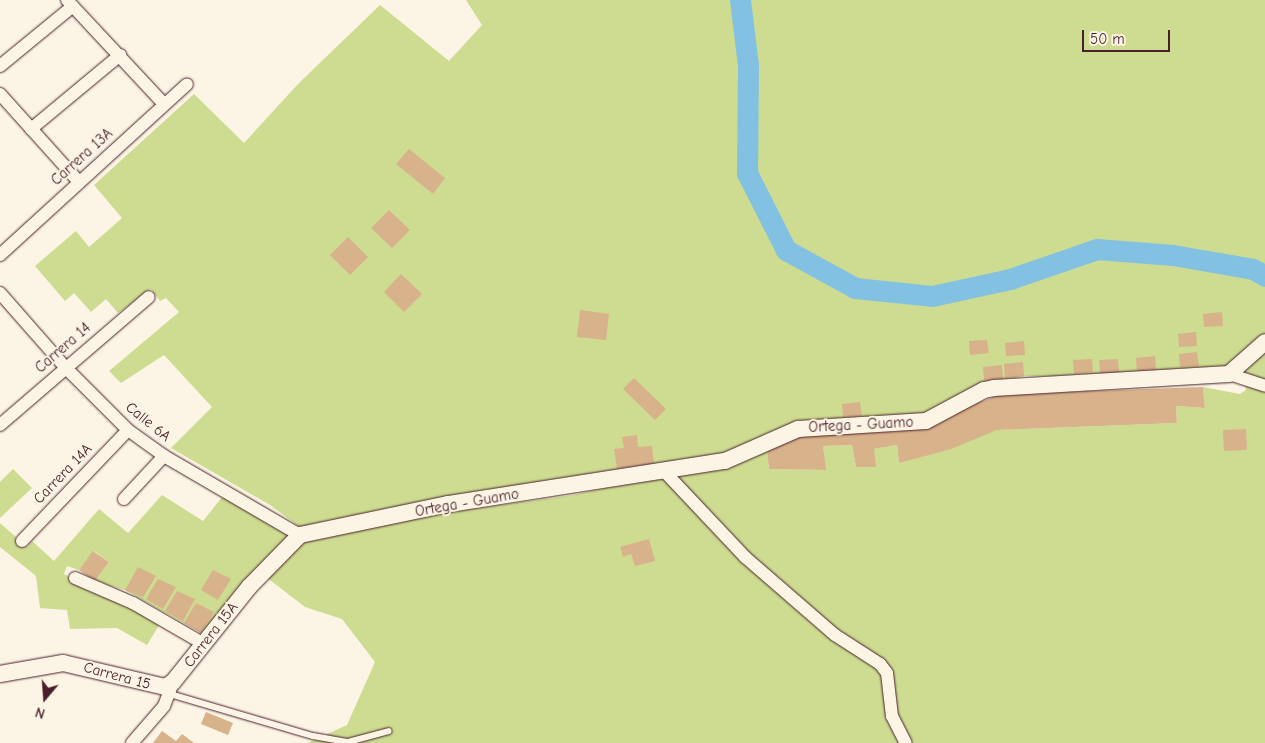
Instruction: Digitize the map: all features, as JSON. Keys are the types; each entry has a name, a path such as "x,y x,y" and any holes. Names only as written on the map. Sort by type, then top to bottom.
{"street":[{"path":"0,66 70,3 164,104"},
{"path":"31,129 120,55"},
{"name":"Carrera 13A","path":"0,255 187,84"},
{"path":"0,94 79,182"},
{"name":"Carrera 14","path":"0,425 149,296"},
{"name":"Calle 6A","path":"2,297 65,367 128,430 164,456 300,535"},
{"path":"1265,342 1230,374 1265,386"},
{"name":"Ortega - Guamo","path":"300,535 449,504 733,459 798,429 926,421 984,390 994,388 1230,374"},
{"name":"Carrera 14A","path":"22,541 128,430"},
{"path":"124,499 164,456"},
{"path":"663,470 745,557 835,635 880,664 886,673 892,716 906,743"},
{"name":"Carrera 15A","path":"132,743 248,587 300,535"},
{"path":"76,578 133,602 204,644"},
{"name":"Carrera 15","path":"0,674 63,663 115,674 156,687 172,688"}],"lane":[{"path":"172,688 313,736 348,742 388,731"}],"green space":[{"path":"466,0 1265,0 1265,335 1227,369 1084,377 1024,376 985,385 935,413 725,457 302,529 270,505 171,448 212,407 164,355 121,383 109,371 179,312 166,298 160,301 151,289 118,313 106,299 91,312 74,293 65,301 35,266 76,231 89,247 122,218 94,185 194,94 244,143 299,83 380,5 449,61 482,25"},
{"path":"1265,353 1265,743 308,743 347,725 375,662 342,619 305,607 266,577 304,541 422,516 573,495 767,450 769,469 825,470 823,446 852,445 856,467 874,449 897,445 899,463 997,430 1177,423 1176,406 1205,408 1203,387 1240,394 1246,390 1244,371"},
{"path":"13,469 32,488 0,518 0,482"},
{"path":"162,495 203,521 223,496 293,536 201,633 125,590 95,581 109,562 94,551 79,570 67,566 64,574 161,622 147,645 117,628 70,629 67,610 40,608 36,576 0,547 0,523 27,547 32,541 54,561 99,509 128,533"}],"building":[{"path":"409,149 445,178 433,194 396,164"},
{"path":"389,210 410,230 392,248 371,228"},
{"path":"348,237 368,257 350,275 330,255"},
{"path":"401,274 422,294 404,312 384,292"},
{"path":"580,310 609,314 606,340 577,337"},
{"path":"1222,312 1223,326 1204,327 1203,314"},
{"path":"1196,332 1197,346 1179,347 1178,334"},
{"path":"987,340 989,353 970,355 969,341"},
{"path":"1024,341 1025,355 1006,356 1005,343"},
{"path":"1197,352 1199,366 1180,367 1179,354"},
{"path":"1155,356 1156,370 1137,371 1136,358"},
{"path":"1092,359 1093,372 1074,374 1073,360"},
{"path":"1118,359 1119,372 1100,374 1099,360"},
{"path":"1023,362 1024,376 1005,378 1004,364"},
{"path":"1002,365 1003,379 984,380 983,367"},
{"path":"634,378 666,409 655,420 623,389"},
{"path":"1203,387 1205,408 1176,406 1177,423 997,430 951,449 899,463 897,445 874,449 876,467 856,467 852,445 823,446 826,470 769,469 767,450 799,435 968,407 1001,394"},
{"path":"860,402 862,416 843,417 842,404"},
{"path":"1246,429 1247,450 1224,451 1223,430"},
{"path":"637,435 638,447 652,446 654,464 617,469 614,449 624,448 622,437"},
{"path":"649,539 655,561 635,566 631,554 623,557 620,547"},
{"path":"93,551 109,562 95,581 79,570"},
{"path":"138,567 156,576 143,597 125,590"},
{"path":"213,570 231,579 218,600 201,590"},
{"path":"158,579 176,587 163,609 146,599"},
{"path":"177,591 195,599 183,621 165,611"},
{"path":"196,603 214,612 201,633 184,623"},
{"path":"206,712 233,723 228,735 201,724"},
{"path":"162,731 176,741 182,734 194,743 153,743"}],"waterway":[{"path":"740,0 748,65 747,173 786,250 855,288 932,296 1010,279 1097,249 1173,255 1253,269 1265,276"}]}
